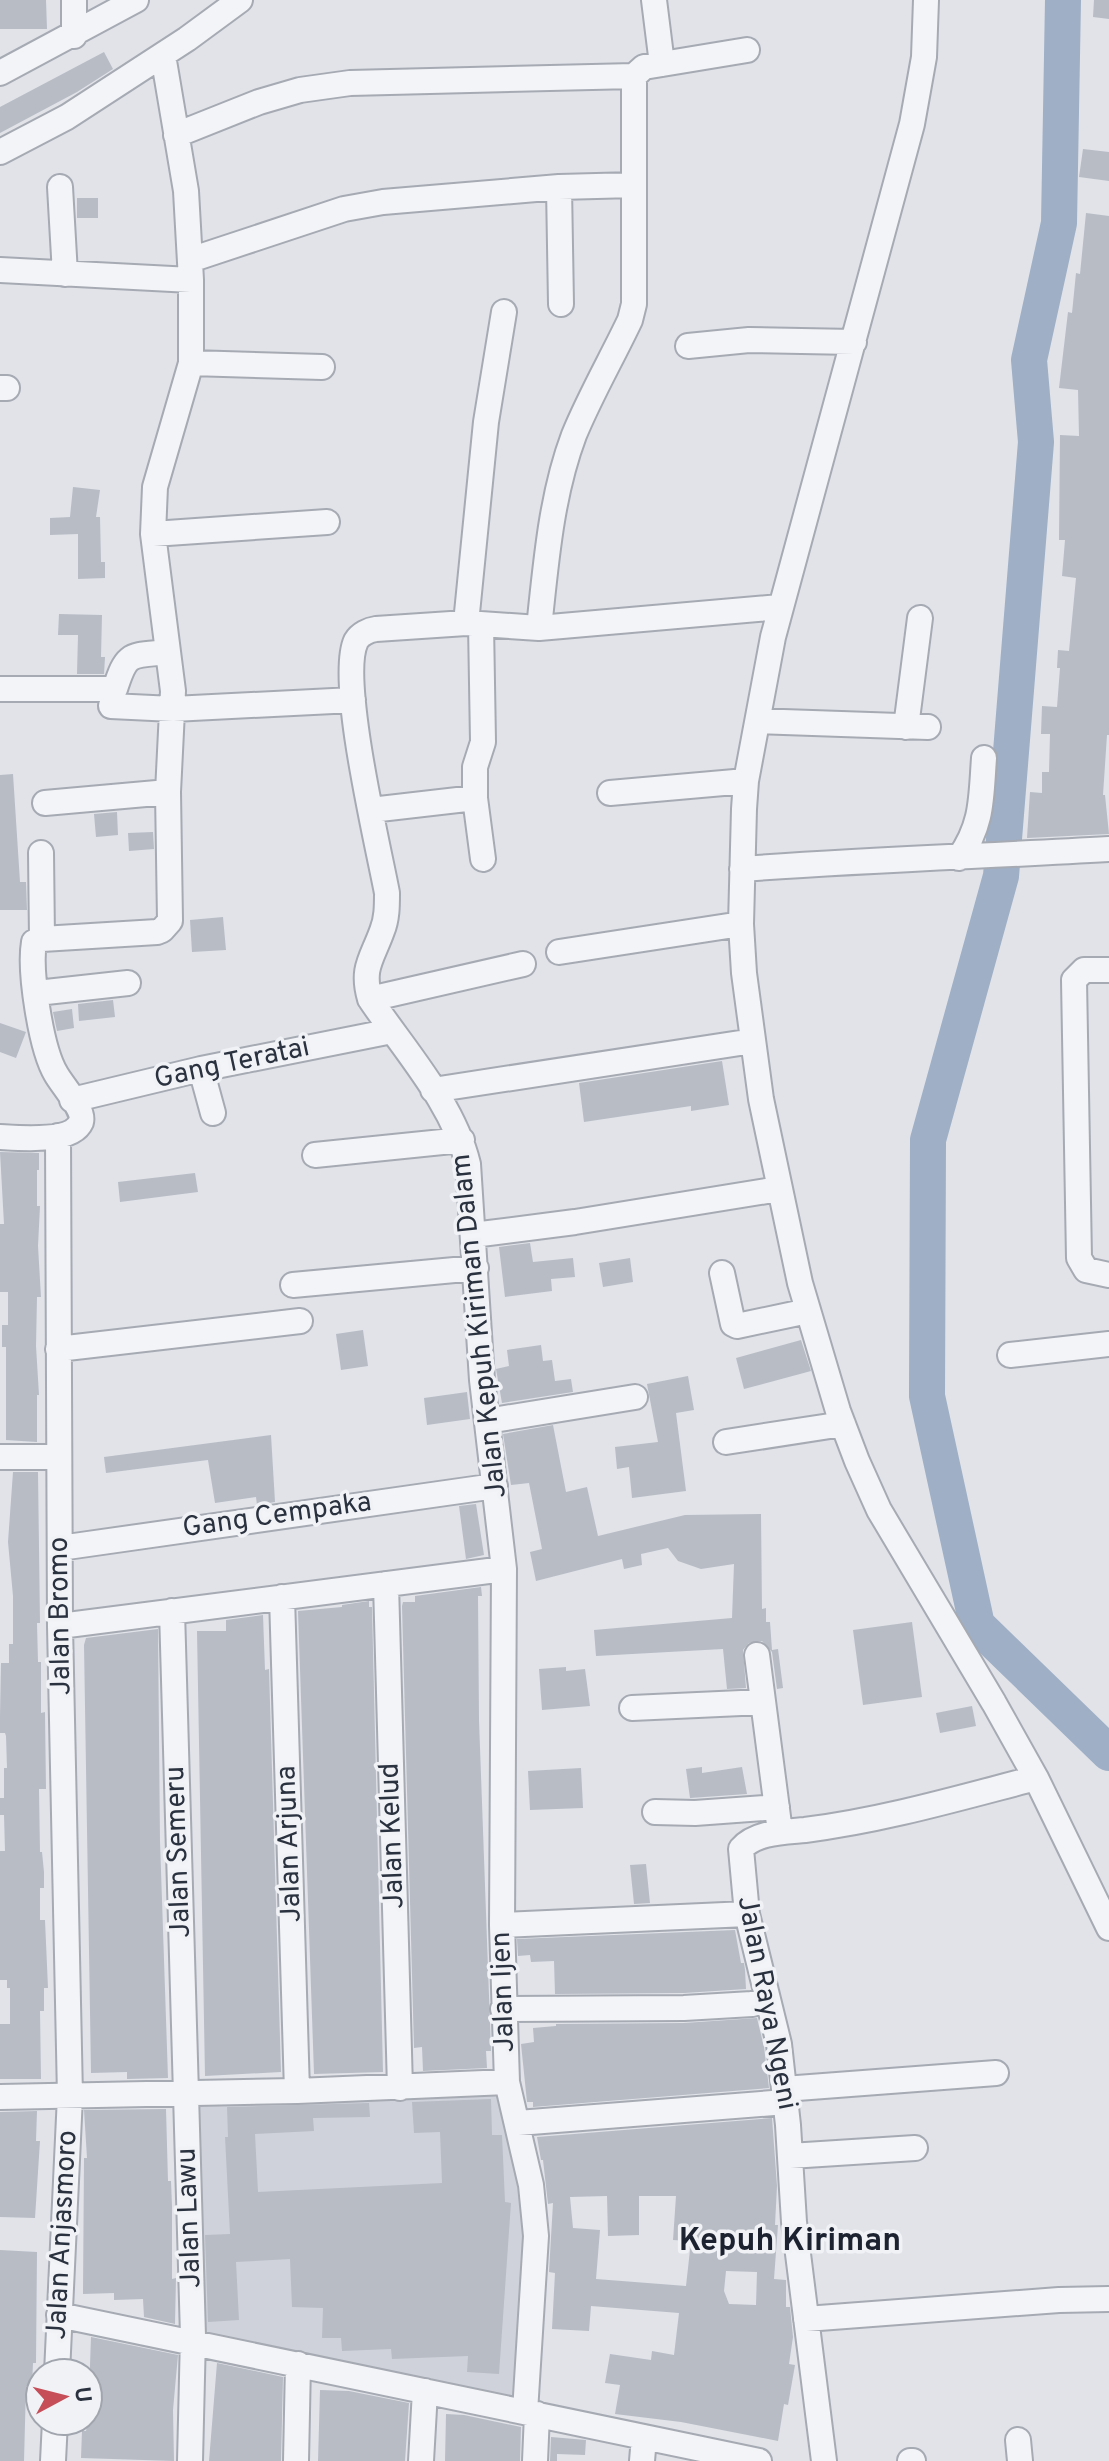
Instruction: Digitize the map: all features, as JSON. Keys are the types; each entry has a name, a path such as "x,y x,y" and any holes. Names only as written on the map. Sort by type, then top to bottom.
{"street":[{"path":"74,0 74,36"},
{"path":"0,73 136,0"},
{"path":"0,152 67,117 163,55 240,0"},
{"path":"654,0 662,64"},
{"path":"926,0 924,57 912,124 780,607 746,781 741,924 744,973 779,1189 808,1311 843,1424 879,1510 1036,1778 1109,1928"},
{"path":"539,628 549,540 567,457 630,320 634,304 634,76 639,69 747,50"},
{"path":"0,1137 58,1136 75,1129 81,1122 81,1111 49,1061 44,1046 34,942 152,932 162,930 170,921 168,792 173,709 153,534 155,487 191,363 186,191 163,55"},
{"path":"176,135 259,102 300,90 350,83 634,76"},
{"path":"0,270 65,274 190,270 344,209 383,202 559,187 634,185"},
{"path":"60,187 65,274"},
{"path":"559,187 561,304"},
{"path":"483,859 475,798 475,767 483,742 473,624 486,422 504,312"},
{"path":"688,346 749,340 854,342"},
{"path":"191,363 322,367"},
{"path":"153,534 327,522"},
{"path":"523,964 370,999 366,983 367,968 383,930 387,893 353,700 352,664 357,640 364,633 376,629 408,625 473,624 539,628 780,607"},
{"path":"758,721 917,727 920,618"},
{"path":"0,689 115,689 122,665 131,657 168,652"},
{"path":"111,706 173,709 353,700"},
{"path":"963,858 979,821 984,758"},
{"path":"610,793 746,781"},
{"path":"45,803 168,792"},
{"path":"371,810 475,798"},
{"path":"742,869 1109,849"},
{"path":"41,853 42,939"},
{"path":"559,952 741,924"},
{"path":"1109,970 1084,970 1074,980 1079,1258 1086,1270 1109,1275"},
{"path":"37,993 128,983"},
{"name":"Jalan Kepuh Kiriman Dalam","path":"370,999 433,1090 462,1140 468,1164 482,1380 504,1569"},
{"name":"Gang Teratai","path":"72,1100 201,1069 392,1031"},
{"path":"433,1090 753,1041"},
{"path":"201,1069 213,1113"},
{"name":"Jalan Bromo","path":"58,1136 60,1626 70,2096"},
{"path":"315,1155 462,1140"},
{"path":"473,1235 779,1189"},
{"path":"293,1285 476,1268"},
{"path":"722,1273 733,1324 737,1326 808,1311"},
{"path":"58,1349 300,1321"},
{"path":"1010,1355 1109,1344"},
{"path":"487,1421 635,1397"},
{"path":"726,1442 843,1424"},
{"path":"0,1457 58,1457"},
{"name":"Gang Cempaka","path":"60,1548 495,1486"},
{"path":"60,1626 504,1569"},
{"name":"Jalan Ijen","path":"504,1569 503,2009 507,2082 531,2185 536,2236 531,2413 535,2461"},
{"name":"Jalan Kelud","path":"386,1584 400,2088"},
{"name":"Jalan Arjuna","path":"282,1597 297,2091"},
{"name":"Jalan Semeru","path":"172,1611 186,2093"},
{"path":"757,1655 780,1832"},
{"path":"632,1708 763,1702"},
{"name":"Jalan Raya Ngeni","path":"824,2461 794,2222 779,2044 747,1914 741,1849 758,1838 780,1832 888,1818 1036,1778"},
{"path":"655,1812 695,1813 777,1807"},
{"path":"502,1925 747,1914"},
{"path":"503,2009 684,2008 752,2004 768,2000"},
{"path":"518,2123 996,2073"},
{"path":"0,2097 400,2088 507,2082"},
{"name":"Jalan Lawu","path":"186,2093 193,2343 190,2461"},
{"name":"Jalan Anjasmoro","path":"58,2357 70,2096"},
{"path":"790,2156 915,2148"},
{"path":"806,2319 1109,2299"},
{"path":"59,2315 531,2413 643,2449 753,2460"},
{"path":"296,2461 298,2364"},
{"path":"421,2461 425,2391"},
{"path":"53,2461 54,2437"}],"shaded area":[{"path":"505,2088 531,2194 518,2418 195,2339 186,2096"}],"building":[{"path":"0,0 46,0 47,29 0,29"},
{"path":"1094,0 1109,0 1109,19 1093,17"},
{"path":"104,52 113,69 0,133 0,107"},
{"path":"1083,149 1109,152 1109,181 1079,177"},
{"path":"77,198 98,198 98,218 77,218"},
{"path":"1086,213 1109,216 1109,735 1103,795 1109,834 1027,838 1030,792 1042,793 1042,772 1049,772 1050,734 1041,734 1042,706 1057,707 1058,650 1069,651 1076,578 1062,576 1065,540 1059,540 1060,435 1079,436 1078,390 1059,388 1068,312 1072,313 1076,273 1080,274"},
{"path":"73,487 100,490 96,517 100,517 101,562 105,562 105,578 78,579 78,534 50,535 50,518 70,517"},
{"path":"59,614 102,615 101,657 105,657 104,674 77,674 78,635 58,635"},
{"path":"13,774 20,882 26,882 27,910 0,910 0,775"},
{"path":"117,812 118,835 96,837 94,814"},
{"path":"153,832 154,849 129,851 128,833"},
{"path":"223,917 226,950 192,952 190,920"},
{"path":"113,1000 115,1017 79,1021 78,1004"},
{"path":"72,1009 74,1028 57,1031 53,1012"},
{"path":"0,1023 26,1032 16,1058 0,1052"},
{"path":"722,1061 729,1105 691,1111 691,1106 584,1122 579,1083"},
{"path":"0,1152 39,1153 37,1206 40,1206 38,1246 41,1297 37,1297 37,1442 6,1440 6,1347 2,1347 2,1325 8,1325 8,1292 0,1292 0,1224 4,1224"},
{"path":"195,1173 198,1192 120,1202 118,1182"},
{"path":"530,1243 533,1262 573,1258 575,1277 551,1279 552,1291 505,1297 499,1247"},
{"path":"630,1258 633,1282 603,1287 599,1263"},
{"path":"363,1330 368,1366 341,1370 336,1334"},
{"path":"801,1340 811,1371 744,1389 736,1358"},
{"path":"541,1345 543,1361 552,1360 555,1381 571,1379 573,1392 502,1403 496,1369 509,1366 507,1350"},
{"path":"688,1376 694,1410 676,1413 686,1491 632,1498 629,1467 617,1469 615,1447 658,1442 647,1384"},
{"path":"467,1392 470,1419 427,1425 424,1398"},
{"path":"553,1425 566,1492 587,1487 598,1536 685,1515 761,1514 762,1609 766,1608 766,1622 770,1622 772,1650 778,1649 783,1688 777,1689 772,1652 762,1641 749,1643 743,1650 746,1688 727,1689 723,1649 596,1656 594,1630 732,1618 734,1564 701,1569 678,1561 668,1548 641,1554 642,1565 624,1569 622,1559 536,1581 530,1552 542,1549 529,1483 511,1485 503,1434"},
{"path":"271,1435 275,1502 257,1505 256,1497 215,1503 208,1460 106,1473 104,1457"},
{"path":"13,1472 38,1472 40,1623 37,1623 41,1713 45,1712 46,1789 39,1789 40,1852 44,1872 44,1888 40,1888 40,1920 45,1920 48,1988 44,1988 44,2011 40,2011 41,2079 0,2079 0,2024 10,2024 10,1988 7,1988 7,1980 0,1980 0,1851 5,1851 0,1798 4,1798 4,1768 7,1768 6,1736 0,1733 0,1716 1,1663 9,1663 9,1644 13,1644 8,1542"},
{"path":"476,1504 484,1555 466,1559 459,1506"},
{"path":"481,1587 482,1596 478,1596 479,1720 491,2051 486,2051 487,2068 423,2071 422,2047 414,2048 402,1606 403,1602 415,1602 415,1596"},
{"path":"369,1601 369,1607 372,1607 383,2072 314,2074 298,1611"},
{"path":"263,1615 265,1670 269,1669 281,2072 205,2076 197,1631 226,1631 226,1620"},
{"path":"912,1622 922,1697 863,1705 853,1630"},
{"path":"158,1629 160,1841 168,2078 127,2079 127,2072 91,2073 84,1645 86,1638"},
{"path":"566,1667 566,1671 585,1669 590,1706 542,1710 539,1669"},
{"path":"972,1706 976,1726 940,1733 936,1713"},
{"path":"702,1767 702,1773 742,1767 747,1794 690,1798 686,1769"},
{"path":"581,1768 583,1808 530,1810 528,1771"},
{"path":"646,1864 650,1903 634,1904 630,1865"},
{"path":"735,1930 741,1963 744,1963 746,1989 555,1994 554,1961 531,1962 530,1955 518,1956 517,1939"},
{"path":"757,2018 769,2088 533,2107 533,2102 527,2102 521,2044 534,2042 533,2028 556,2024 684,2023"},
{"path":"491,2099 492,2135 502,2135 505,2202 511,2203 499,2374 467,2372 468,2356 392,2359 391,2349 342,2351 341,2338 322,2338 323,2308 292,2307 290,2259 236,2262 239,2320 208,2322 205,2235 230,2234 225,2137 228,2137 227,2107 369,2103 370,2117 313,2118 314,2131 255,2134 258,2192 442,2183 440,2132 414,2133 412,2102"},
{"path":"166,2109 168,2181 171,2181 172,2206 172,2279 176,2278 175,2324 144,2317 143,2299 114,2300 114,2293 83,2294 84,2158 87,2158 84,2110"},
{"path":"37,2111 36,2141 40,2141 35,2218 0,2217 0,2112"},
{"path":"772,2118 777,2186 775,2225 778,2225 774,2279 786,2280 786,2307 790,2307 793,2337 789,2364 795,2365 778,2441 681,2422 615,2414 620,2385 605,2383 610,2354 651,2360 652,2351 674,2355 679,2313 591,2306 589,2331 552,2329 555,2273 549,2272 553,2203 548,2204 537,2137","holes":["607,2196 608,2236 639,2235 639,2196 676,2196 673,2240 691,2241 686,2286 596,2279 600,2230 573,2228 570,2197","726,2271 757,2272 756,2305 729,2304 724,2291"]},
{"path":"0,2250 37,2252 36,2357 24,2357 24,2461 0,2461"},
{"path":"91,2337 178,2355 173,2410 174,2461 81,2458 82,2437 104,2437 104,2357 90,2357"},
{"path":"217,2363 283,2377 281,2461 209,2461"},
{"path":"320,2390 349,2391 409,2403 405,2461 318,2461"},
{"path":"446,2414 521,2427 520,2461 445,2461"},
{"path":"551,2437 586,2440 585,2455 557,2454 557,2461 550,2461"}],"waterway":[{"path":"1063,0 1059,223 1029,360 1036,442 1001,876 928,1140 927,1396 977,1625 1109,1753"}],"district":[{"name":"Kepuh Kiriman","path":"790,2242"}]}
